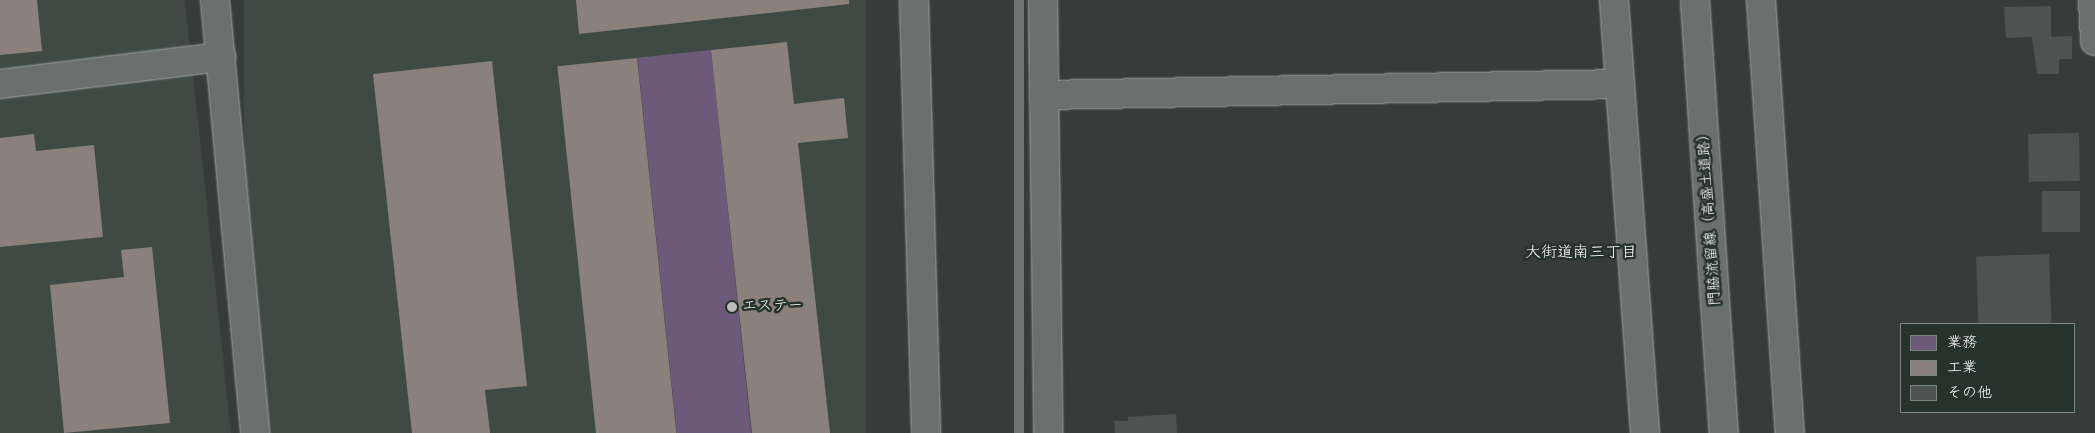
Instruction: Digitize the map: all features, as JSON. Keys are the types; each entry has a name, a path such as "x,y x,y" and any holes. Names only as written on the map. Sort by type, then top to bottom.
{"street":[{"path":"215,0 255,433"},
{"path":"914,0 926,433"},
{"path":"1043,0 1048,433"},
{"path":"1614,0 1646,433"},
{"name":"門脇流留線（高盛土道路）","path":"1695,0 1724,433"},
{"path":"1761,0 1790,433"},
{"path":"2093,0 2095,41"},
{"path":"0,84 221,57"},
{"path":"1044,95 1620,84"}],"shaded area":[{"path":"0,0 185,0 231,433 0,433"},
{"path":"244,0 866,0 866,433 244,433"}],"building: 業務":[{"path":"711,50 751,433 677,433 637,58"}],"building: 工業":[{"path":"0,0 37,0 42,51 0,55"},
{"path":"576,0 849,0 849,4 579,34"},
{"path":"787,42 794,104 844,98 848,138 798,143 830,433 752,433 711,50"},
{"path":"637,58 676,433 596,433 557,66"},
{"path":"492,61 527,386 485,390 490,433 412,433 373,74"},
{"path":"34,134 36,151 94,145 103,237 0,247 0,138"},
{"path":"152,247 170,423 64,433 50,285 124,277 121,250"}],"building: その他":[{"path":"2051,6 2051,37 2072,36 2072,59 2059,59 2059,74 2037,74 2032,37 2006,38 2004,7"},
{"path":"2079,133 2080,181 2029,182 2028,134"},
{"path":"2042,191 2080,191 2080,232 2042,232"},
{"path":"2049,254 2051,323 1978,323 1976,257"},
{"path":"1176,414 1177,433 1115,433 1114,421 1128,421 1128,417"}],"waterway":[{"path":"1019,0 1019,433"}],"place":[{"name":"エステー","path":"732,307"}],"district":[{"name":"大街道南三丁目","path":"1581,253"}]}
